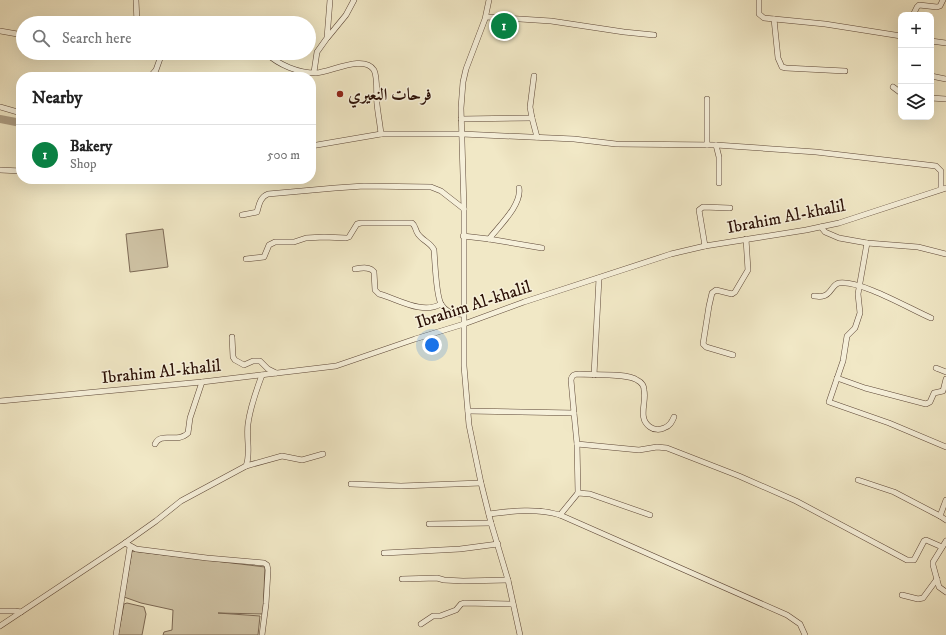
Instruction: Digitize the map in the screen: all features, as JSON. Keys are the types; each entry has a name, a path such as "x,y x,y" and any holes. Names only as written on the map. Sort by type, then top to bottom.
{"street":[{"path":"136,0 137,16"},
{"path":"327,38 330,0"},
{"path":"316,59 317,52 346,15 354,0"},
{"path":"488,0 486,17 466,69 463,82 461,119 464,209 464,366 469,425 481,483 508,580 520,635"},
{"path":"759,0 759,14 761,17 825,24 898,36"},
{"path":"915,12 919,5 937,7 940,6 943,0"},
{"path":"486,17 551,21 624,32 654,34"},
{"path":"774,19 778,58 782,67 845,71"},
{"path":"0,31 16,34"},
{"path":"934,41 946,43"},
{"path":"154,72 160,60"},
{"path":"276,60 284,66 314,72 330,71 344,66 363,63 371,66 375,72 381,134"},
{"path":"314,72 316,60"},
{"path":"534,76 530,107 537,137"},
{"path":"934,77 946,79"},
{"path":"894,87 898,90"},
{"path":"934,98 946,99"},
{"path":"707,99 707,145"},
{"path":"0,107 16,112"},
{"path":"461,119 532,118"},
{"path":"316,145 381,134 462,134 574,139 616,144 716,145 816,152 936,166 941,172 943,189"},
{"path":"716,145 719,157 719,183"},
{"path":"0,170 16,170"},
{"path":"242,215 257,212 261,198 268,194 364,186 436,188 464,209"},
{"path":"489,239 514,207 519,198 519,188"},
{"name":"Ibrahim Al-khalil","path":"0,401 202,382 322,368 346,363 415,338 464,324 524,302 671,254 705,246 821,227 943,189"},
{"path":"705,246 699,210 703,207 730,208"},
{"path":"246,259 264,256 269,245 275,242 294,242 306,238 346,238 349,237 357,224 361,223 412,223 415,225 418,233 432,246 434,250 437,284 441,304 448,311 455,314 464,314"},
{"path":"821,227 825,232 839,238 867,243 918,247 946,254"},
{"path":"464,236 542,248"},
{"path":"733,355 706,347 703,344 708,306 712,293 716,290 732,294 747,274 746,239"},
{"path":"867,243 858,294 860,313 856,328 847,336 843,361 829,400 831,404 889,423 946,447"},
{"path":"355,269 370,268 373,270 375,290 379,294 414,307 435,307 441,304"},
{"path":"594,375 599,278"},
{"path":"814,296 824,296 828,294 837,283 840,282 859,285 932,318"},
{"path":"232,337 233,357 235,360 244,365 253,361 260,361 268,369 276,373"},
{"path":"936,368 946,372"},
{"path":"560,515 578,493 572,377 574,374 619,375 633,378 642,384 644,389 645,400 642,416 644,421 651,428 657,430 666,427 672,423 674,417"},
{"path":"246,466 248,458 248,424 253,402 262,375"},
{"path":"837,378 865,388 926,404 930,402 934,393 943,391 946,379"},
{"path":"155,444 160,438 180,438 188,433 190,418 202,382"},
{"path":"468,411 574,413"},
{"path":"576,444 639,450 667,448 739,476 796,501 906,560 914,560 924,541 926,540 942,547"},
{"path":"0,626 125,543 181,501 246,466 282,456 302,460 323,454"},
{"path":"858,480 894,492 946,520"},
{"path":"351,484 401,486 481,483"},
{"path":"578,493 590,494 650,515"},
{"path":"940,516 946,500"},
{"path":"489,514 533,510 560,515 787,615 800,624 805,635"},
{"path":"429,524 491,523"},
{"path":"946,541 933,562 933,569 939,587 946,592"},
{"path":"125,543 136,549 207,558 264,563 267,565 266,604 262,635"},
{"path":"384,553 460,549 498,544"},
{"path":"116,635 130,547"},
{"path":"402,578 436,578 463,581 508,580"},
{"path":"902,595 918,599 923,598 937,579"},
{"path":"421,624 433,616 440,616 456,610 461,604 464,603 513,604"},
{"path":"0,611 21,612"}],"shaded area":[{"path":"163,229 168,267 130,272 126,234"},
{"path":"132,551 265,567 263,614 218,613 260,616 258,635 163,635 164,632 172,630 173,610 141,603 124,597"},
{"path":"127,603 144,607 146,614 142,635 118,635 124,604"}],"waterway":[{"path":"0,119 16,122"}],"place":[{"name":"Bakery","path":"504,26"},
{"name":"فرحات النعيري","path":"340,94"}]}
